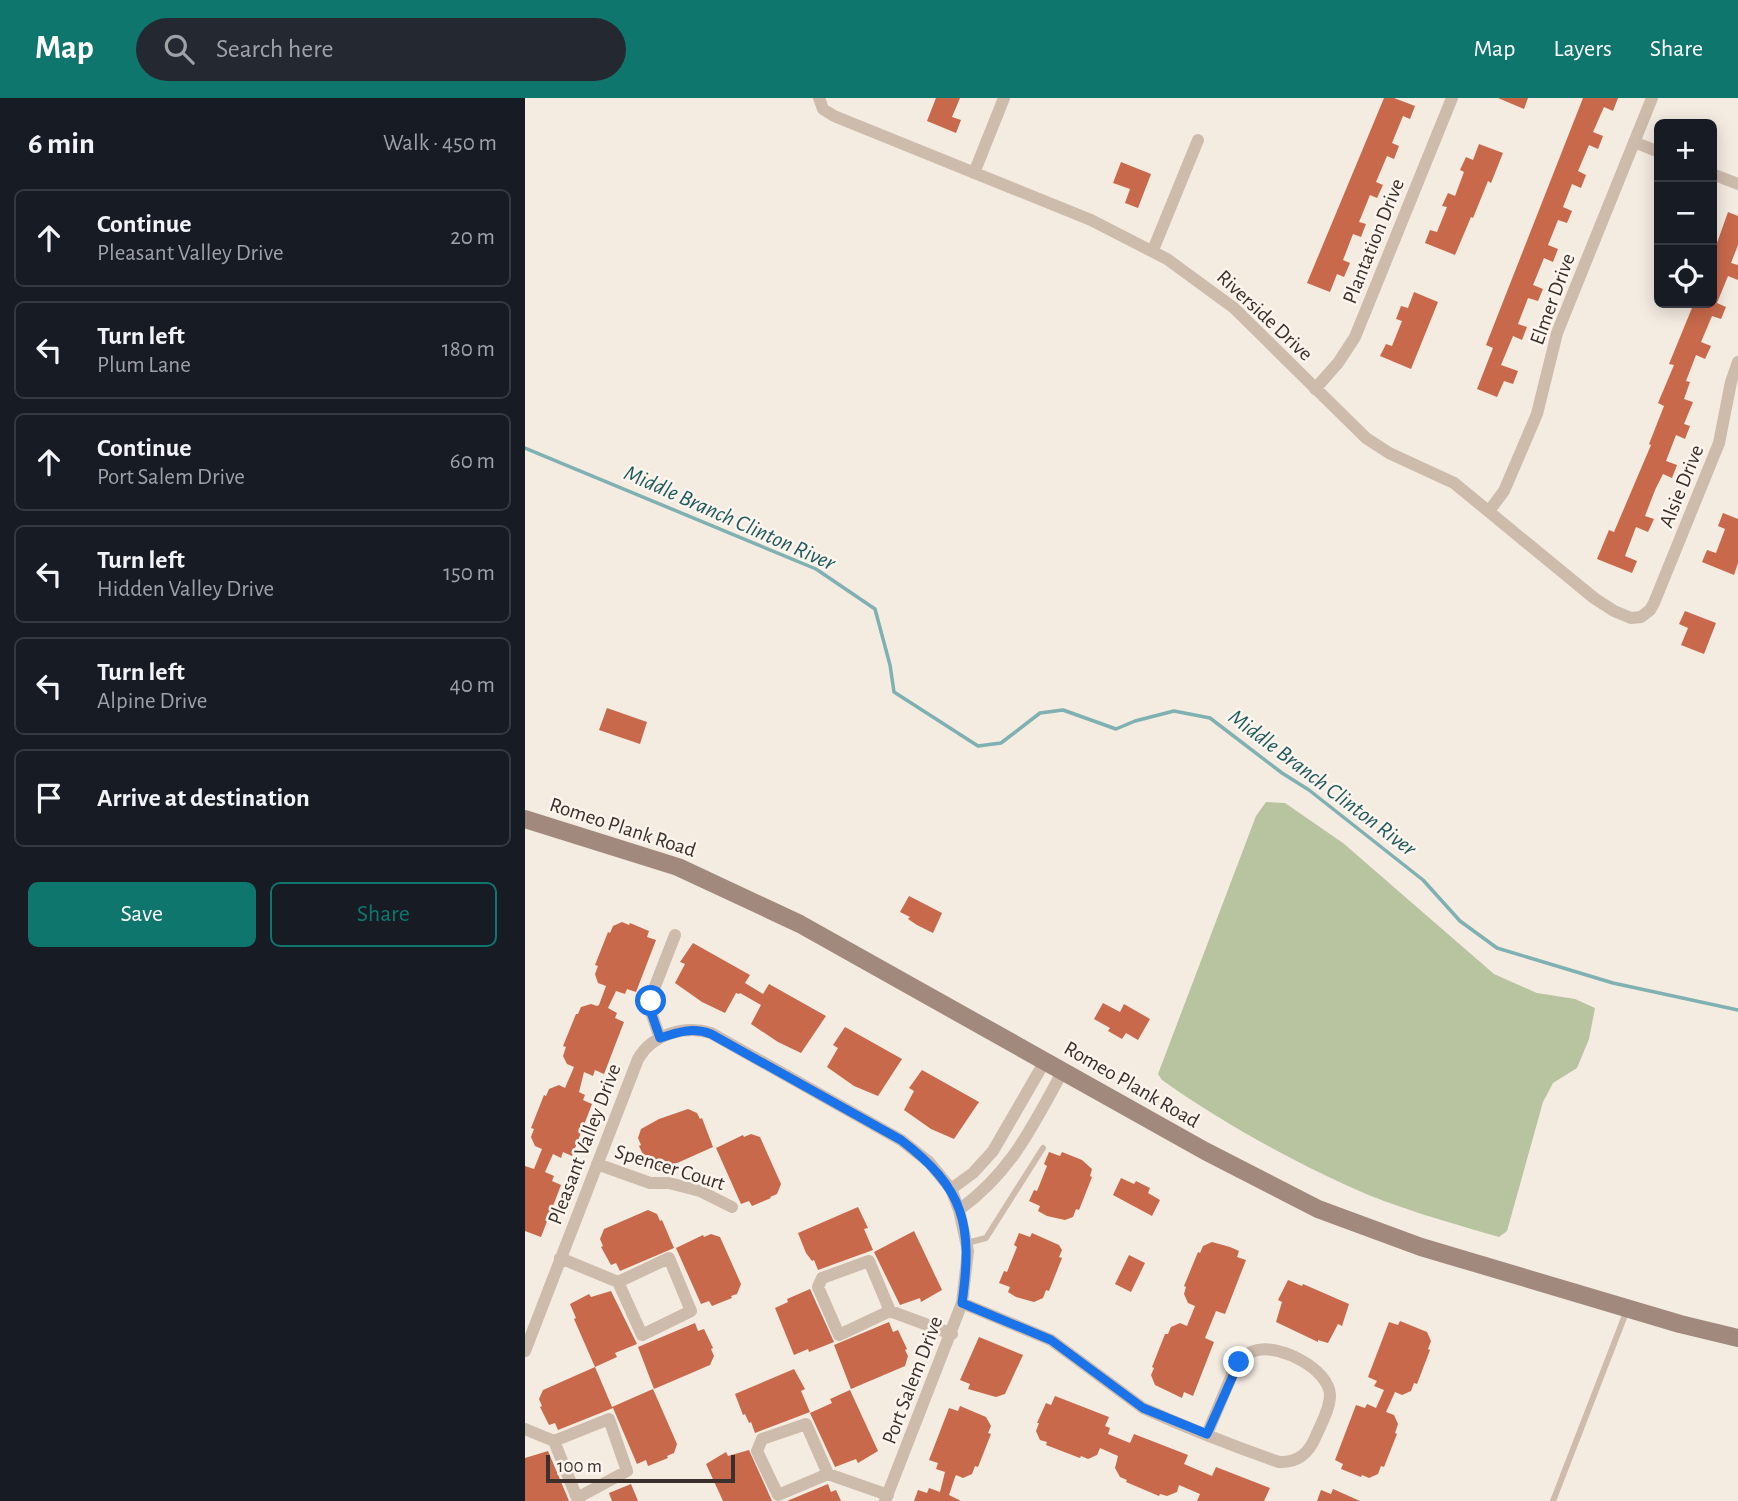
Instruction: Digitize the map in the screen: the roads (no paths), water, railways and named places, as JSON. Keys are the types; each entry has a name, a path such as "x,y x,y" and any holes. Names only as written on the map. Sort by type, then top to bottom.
{"main road":[{"name":"Romeo Plank Road","path":"525,819 656,860 729,890 800,925 1205,1151 1318,1209 1391,1237 1738,1338"}],"street":[{"path":"974,173 1004,98"},
{"name":"Plantation Drive","path":"1315,389 1338,363 1355,337 1452,98"},
{"name":"Elmer Drive","path":"1489,512 1504,491 1537,414 1557,333 1653,98"},
{"name":"Riverside Drive","path":"820,102 834,117 1091,220 1153,250 1193,276 1234,308 1376,446 1442,476 1594,598 1623,616 1641,617"},
{"path":"1153,250 1198,140"},
{"path":"1634,142 1654,150"},
{"path":"1717,176 1738,184"},
{"name":"Alsie Drive","path":"1641,617 1654,603 1719,443 1731,382 1738,362"},
{"path":"660,1038 652,1015 651,1001 654,986 675,935"},
{"name":"Pleasant Valley Drive","path":"525,1351 638,1059 646,1048 660,1038 683,1030 701,1030 711,1034 901,1140 929,1162 951,1189"},
{"path":"951,1189 973,1173 993,1152 1045,1060"},
{"path":"959,1210 983,1193 1013,1160 1063,1071"},
{"name":"Spencer Court","path":"597,1164 650,1183 669,1183 700,1192 732,1207"},
{"name":"Port Salem Drive","path":"886,1498 962,1303 967,1243 951,1189"},
{"path":"560,1258 618,1282 642,1335 691,1311 669,1258 618,1282"},
{"path":"890,1311 869,1261 822,1278 818,1287 839,1335 890,1311 952,1334"},
{"path":"962,1303 1051,1340 1143,1408 1207,1434 1279,1462 1291,1462 1308,1451 1327,1410 1329,1389 1322,1374 1310,1365 1272,1350 1257,1350 1239,1362 1207,1434"},
{"path":"525,1429 554,1441 609,1419 627,1471 576,1498 554,1441"},
{"path":"828,1474 778,1495 757,1451 762,1440 806,1424 828,1474 886,1498"}],"lane":[{"path":"967,1243 986,1238 1043,1149"},
{"path":"1553,1501 1628,1308"}],"waterway":[{"name":"Middle Branch Clinton River","path":"525,448 816,569 875,609 890,665 894,692 978,746 1001,743 1040,713 1063,710 1116,729 1174,711 1210,718 1282,773 1309,790 1423,880 1460,921 1497,948 1613,983 1738,1010"}]}
